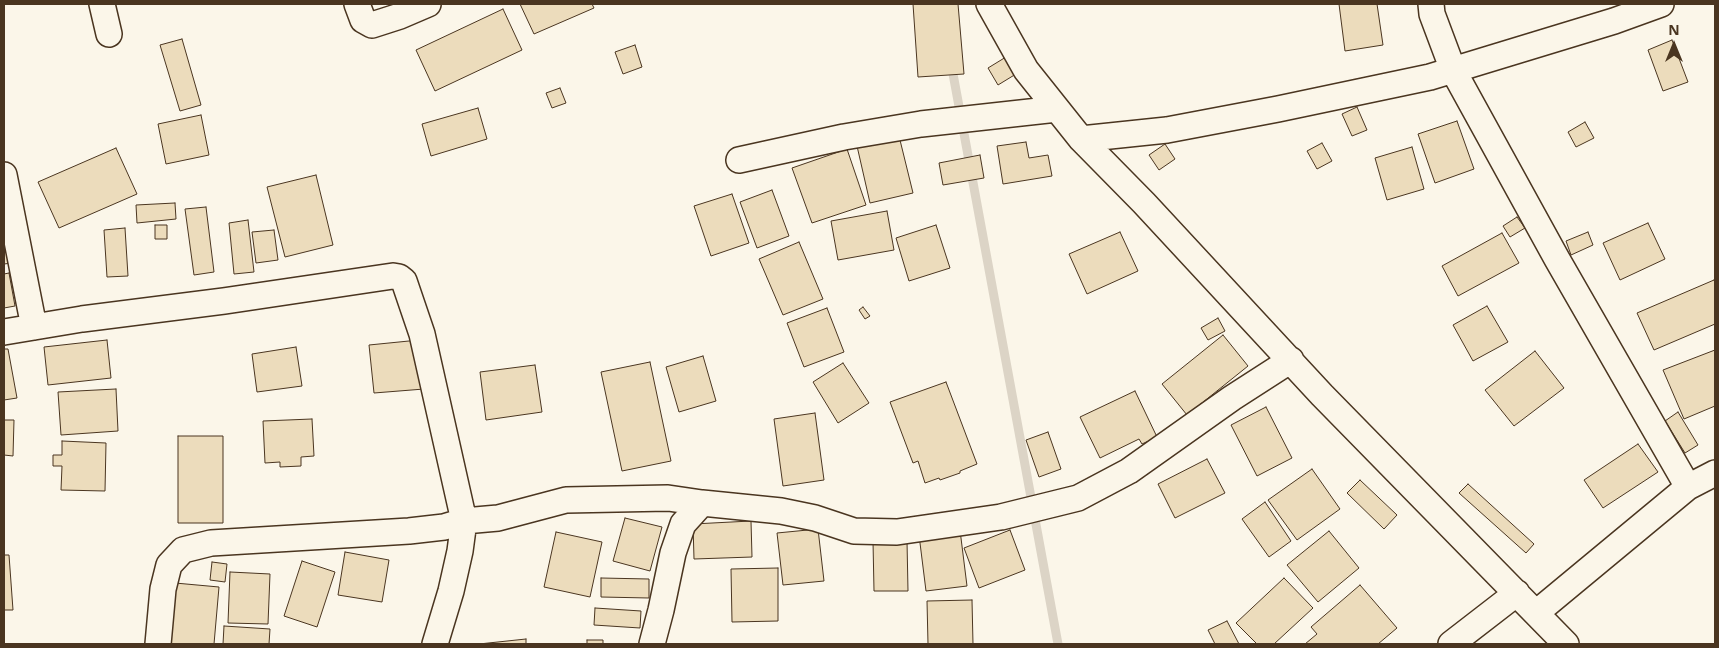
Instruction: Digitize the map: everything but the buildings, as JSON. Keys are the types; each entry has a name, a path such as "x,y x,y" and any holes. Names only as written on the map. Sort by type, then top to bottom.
{"street":[{"path":"102,4 109,34"},
{"path":"357,4 363,20 372,26 428,4"},
{"path":"989,4 1026,70 1081,139 1144,203 1343,416 1566,644"},
{"path":"1431,4 1432,14 1453,70 1557,258 1688,487"},
{"path":"1081,139 1167,130 1430,77 1614,21 1661,4"},
{"path":"738,160 844,137 921,124 1058,109"},
{"path":"4,175 34,327"},
{"path":"4,332 82,319 224,301 394,276 399,277 404,281 422,334 464,521 460,551 451,591 435,644"},
{"path":"158,644 163,589 169,565 183,550 211,543 409,531 444,527 464,521 498,518 566,500 668,498 781,511 815,518 854,531 897,532 1010,515 1078,498 1129,471 1232,398 1291,360"},
{"path":"1536,613 1688,487 1715,473"},
{"path":"652,644 673,553 683,524 702,503"},
{"path":"1451,644 1516,593"}],"waterway":[{"path":"951,63 1058,644"}]}
